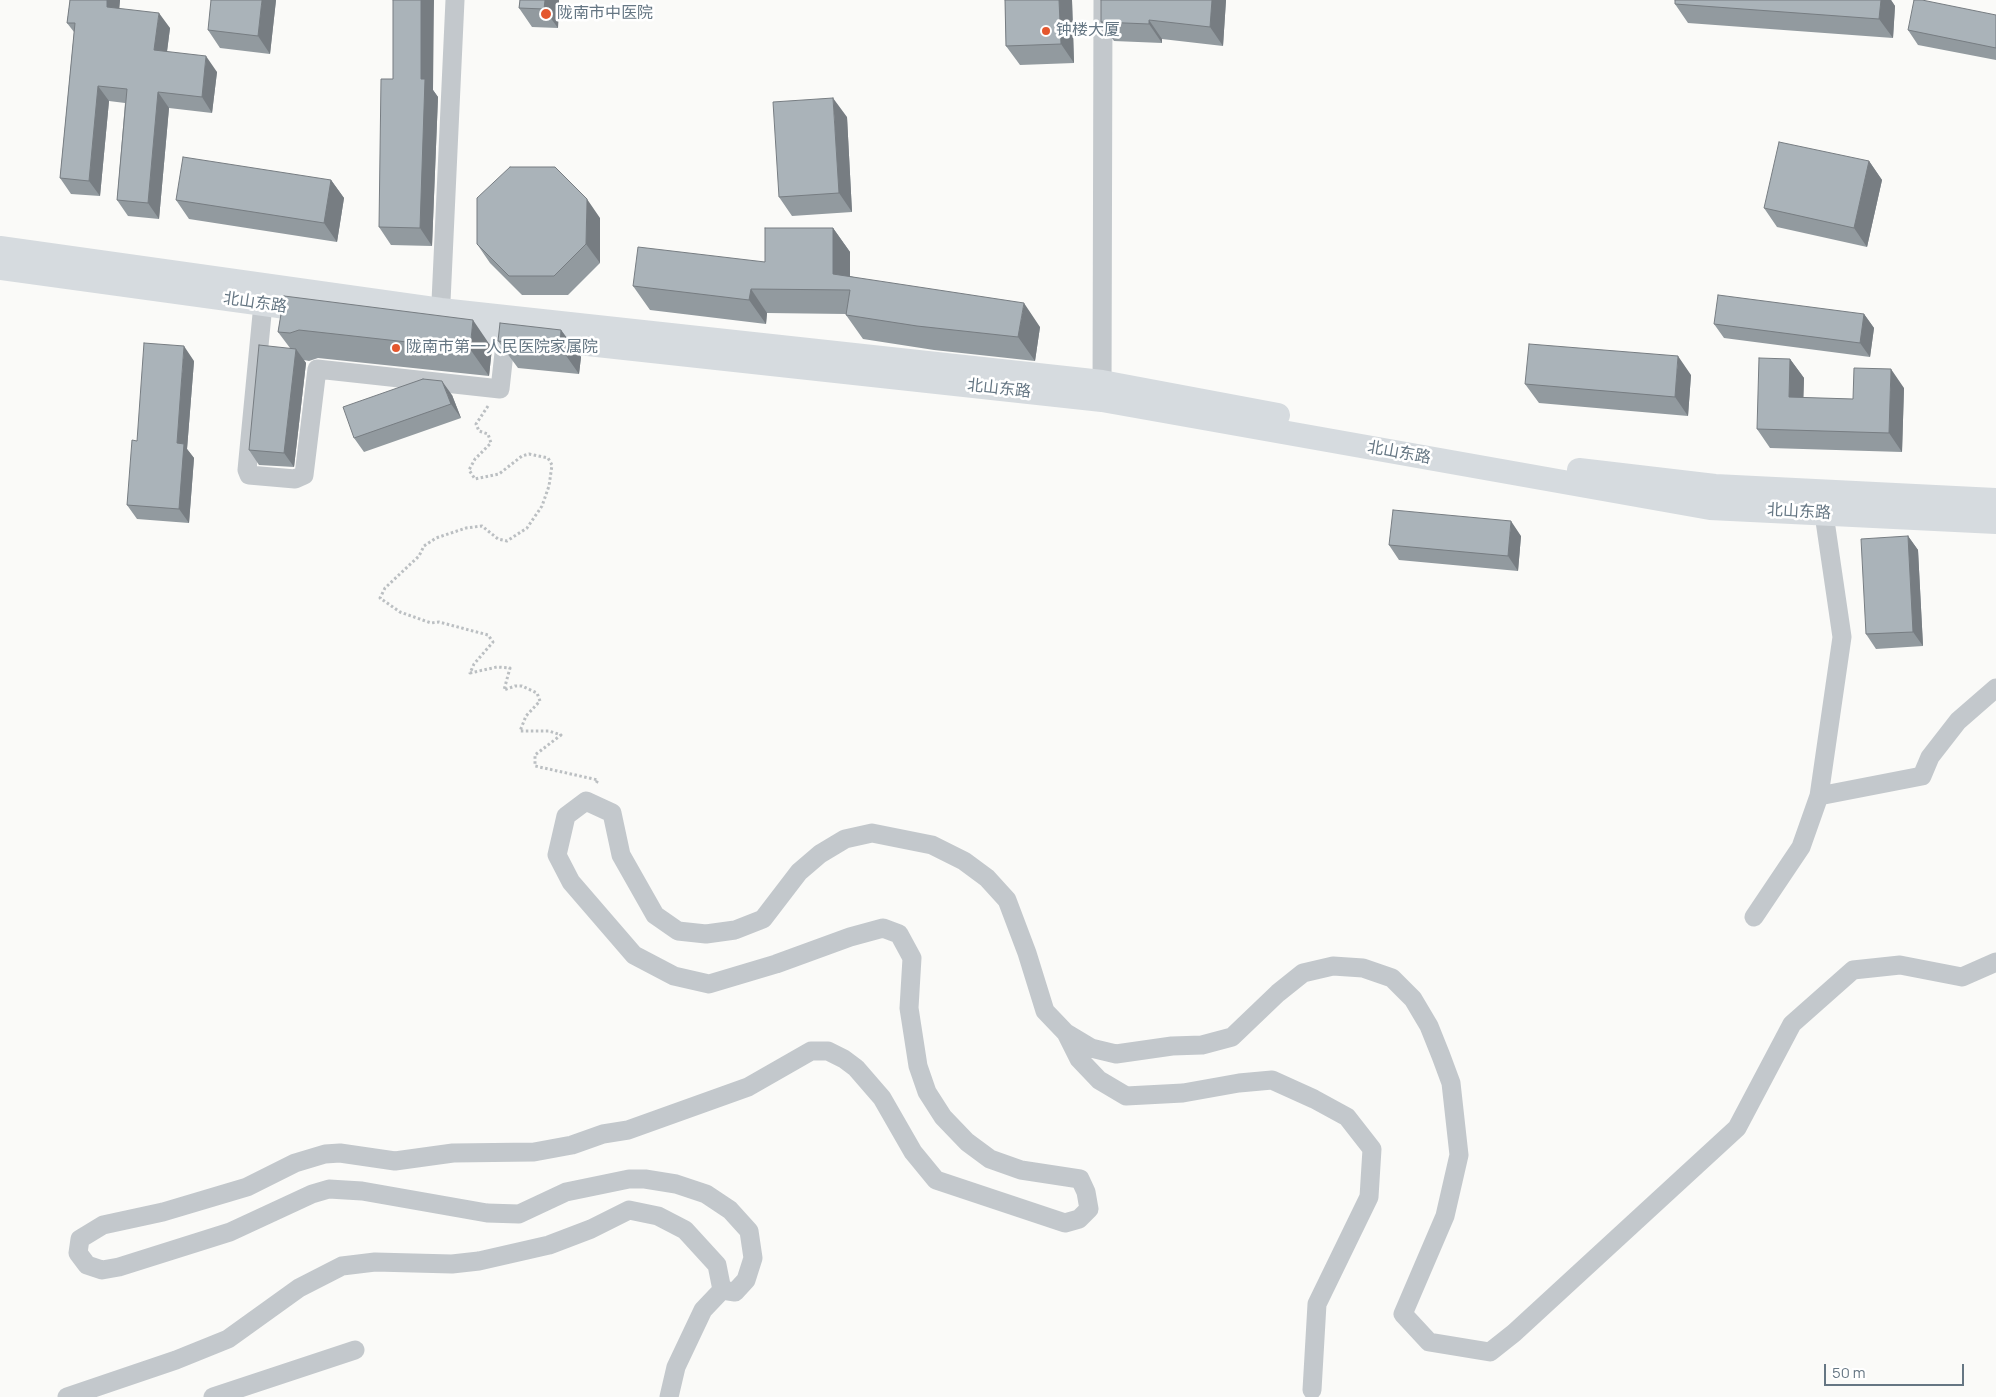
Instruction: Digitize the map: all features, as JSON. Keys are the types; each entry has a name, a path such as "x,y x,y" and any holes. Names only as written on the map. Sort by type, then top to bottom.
{"main road":[{"name":"北山东路","path":"0,248 440,319 506,335 1102,391 1710,508 1996,522"},
{"name":"北山东路","path":"0,268 262,304 440,319 1102,391 1560,468 1715,486 1996,500"}],"street":[{"path":"440,319 455,0"},
{"path":"1102,391 1103,0"},
{"path":"262,304 247,470 249,475 295,479 304,475 317,369 500,388 506,335"},
{"path":"1754,917 1801,847 1819,796 1842,637 1824,514"},
{"path":"1819,796 1922,776 1930,757 1958,722 1996,688"},
{"path":"722,1290 735,1292 746,1280 753,1258 749,1231 730,1210 706,1194 676,1184 645,1179 629,1179 566,1192 519,1214 487,1213 362,1191 329,1189 312,1194 230,1232 119,1267 102,1270 87,1265 78,1254 80,1239 103,1225 163,1212 247,1187 295,1163 325,1154 340,1153 395,1161 453,1153 534,1152 572,1145 603,1134 628,1130 748,1086 811,1051 828,1051 856,1068 882,1098 912,1152 936,1180 1065,1224 1079,1219 1089,1209 1086,1192 1080,1179 1021,1170 990,1159 967,1142 943,1117 927,1092 918,1066 909,1008 912,958 899,934 883,928 850,937 776,964 709,984 674,976 634,955 571,882 556,855 566,816 586,801 612,813 621,855 655,915 678,931 706,934 725,932 763,919 799,872 820,854 845,839 872,833 932,845 964,861 987,878 1007,900 1027,953 1045,1010 1066,1033 1091,1048 1116,1054 1172,1046 1202,1045 1232,1037 1278,993 1303,973 1333,966 1363,968 1392,978 1413,999 1429,1026 1441,1056 1451,1083 1459,1155 1445,1216 1403,1314 1430,1342 1490,1352 1514,1333 1737,1128 1792,1024 1854,970 1900,965 1962,976 1996,962"},
{"path":"1066,1033 1079,1060 1098,1080 1126,1096 1184,1093 1239,1083 1272,1080 1314,1099 1347,1117 1372,1149 1369,1197 1317,1304 1312,1390"},
{"path":"67,1397 176,1360 228,1338 298,1288 342,1266 375,1262 452,1264 479,1261 549,1244 591,1229 629,1210 658,1216 685,1230 717,1265 722,1290"},
{"path":"669,1397 676,1367 703,1310 722,1290"},
{"path":"213,1397 355,1350"}],"path":[{"path":"500,388 476,424 479,431 488,434 491,443 475,459 469,470 475,479 499,474 522,456 529,454 548,458 552,466 542,506 527,528 507,541 498,539 482,526 466,528 436,538 424,546 419,556 385,588 380,598 400,612 431,623 439,622 488,635 493,642 474,664 470,673 497,667 510,668 504,690 515,686 522,686 537,693 540,701 526,716 520,731 549,732 561,735 535,755 535,766 598,780 586,801"}],"building":[{"path":"70,0 107,0 107,7 159,13 154,50 206,56 202,97 158,92 148,203 117,200 127,89 98,86 89,181 60,178 75,23 67,23"},
{"path":"211,0 262,0 258,36 208,30"},
{"path":"393,0 421,0 421,79 425,79 420,228 379,227 381,79 393,79"},
{"path":"520,0 545,0 544,9 519,8"},
{"path":"1005,0 1059,0 1061,44 1006,46"},
{"path":"1101,0 1212,0 1210,27 1149,20 1149,24 1101,22"},
{"path":"1675,0 1881,0 1879,19 1675,4"},
{"path":"1914,0 1996,15 1996,48 1908,30"},
{"path":"833,98 839,193 779,197 773,102"},
{"path":"1779,142 1869,161 1854,228 1764,208"},
{"path":"183,157 331,180 324,223 176,200"},
{"path":"510,167 555,167 587,199 586,244 554,276 509,276 477,244 477,198"},
{"path":"765,228 833,228 833,274 1024,303 1018,337 917,326 846,315 850,290 751,289 749,300 633,286 638,247 765,262"},
{"path":"1718,295 1864,314 1860,343 1714,324"},
{"path":"284,296 473,320 470,349 299,330 290,333 278,332"},
{"path":"500,323 561,330 560,347 498,341"},
{"path":"144,343 184,346 177,443 184,444 179,509 127,505 132,440 137,441"},
{"path":"1529,344 1678,356 1675,397 1525,384"},
{"path":"259,345 296,349 284,453 249,450"},
{"path":"1759,358 1790,359 1789,397 1853,399 1854,368 1891,369 1889,433 1757,429"},
{"path":"423,379 442,381 451,404 354,438 343,407"},
{"path":"1393,510 1511,521 1508,556 1389,545"},
{"path":"1908,536 1913,632 1866,634 1861,539"}],"place":[{"name":"陇南市中医院","path":"546,14"},
{"name":"钟楼大厦","path":"1046,31"},
{"name":"陇南市第一人民医院家属院","path":"396,348"}]}
